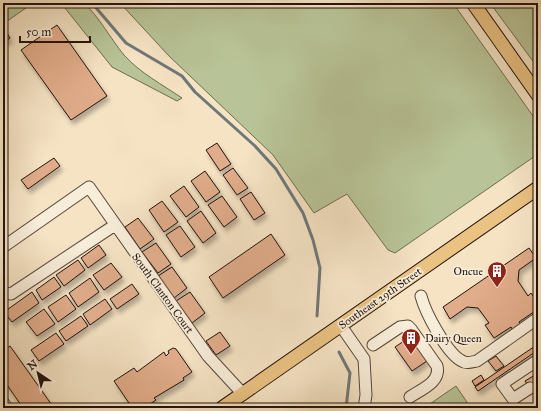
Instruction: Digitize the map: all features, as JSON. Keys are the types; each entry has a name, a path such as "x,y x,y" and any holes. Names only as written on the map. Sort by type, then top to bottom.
{"main road":[{"path":"473,3 538,95"},
{"name":"Southeast 29th Street","path":"222,408 538,188"}],"street":[{"name":"South Clanton Court","path":"3,247 88,187 208,356 242,394"},
{"path":"3,293 11,294 115,225"},
{"path":"420,296 425,312 441,336 457,358 465,362 477,361 538,318"},
{"path":"341,326 364,359 366,395 364,408"},
{"path":"373,345 400,327 408,326 411,328 437,366 438,371 437,377 432,383 410,397"},
{"path":"530,388 513,399 502,384 538,360"},
{"path":"3,402 7,408"}],"green space":[{"path":"3,3 33,3 3,24"},
{"path":"61,3 84,3 130,61 144,73 182,98 177,101 112,67"},
{"path":"120,3 453,3 538,123 538,154 395,253 388,250 347,194 314,213 273,155 169,56"},
{"path":"490,3 538,3 538,68"},
{"path":"456,386 471,408 424,408"}],"building":[{"path":"57,25 107,96 71,120 21,50"},
{"path":"5,30 10,38 3,43 3,32"},
{"path":"217,143 231,164 220,171 206,150"},
{"path":"54,158 60,166 28,189 21,180"},
{"path":"233,168 248,188 237,195 223,175"},
{"path":"205,171 220,192 206,202 191,181"},
{"path":"184,186 199,207 186,217 170,196"},
{"path":"251,192 265,213 254,220 240,199"},
{"path":"222,196 237,217 224,227 208,205"},
{"path":"162,201 178,222 164,232 149,210"},
{"path":"201,211 216,233 203,243 187,221"},
{"path":"138,218 154,239 140,249 125,227"},
{"path":"180,226 195,247 181,257 166,235"},
{"path":"271,234 285,255 223,298 209,277"},
{"path":"156,243 171,264 158,273 142,252"},
{"path":"99,245 106,255 88,268 81,258"},
{"name":"Oncue","path":"529,248 536,258 519,270 518,281 528,296 531,293 538,303 538,309 519,322 522,327 514,332 511,327 494,338 485,325 489,323 478,308 467,307 450,319 443,307"},
{"path":"78,260 85,270 64,286 56,275"},
{"path":"111,263 122,277 104,290 93,275"},
{"path":"172,267 187,288 174,298 158,276"},
{"path":"54,277 61,287 42,300 36,290"},
{"path":"90,278 99,292 78,307 69,293"},
{"path":"132,284 139,294 117,309 110,299"},
{"path":"32,292 39,303 12,322 4,312"},
{"path":"190,292 205,313 192,323 176,301"},
{"path":"66,295 76,309 58,322 48,307"},
{"path":"105,299 112,309 90,325 83,314"},
{"path":"44,309 55,324 37,336 26,322"},
{"path":"81,316 88,326 66,341 59,331"},
{"path":"220,332 230,346 216,355 206,341"},
{"path":"56,333 64,344 39,361 31,350"},
{"name":"Dairy Queen","path":"407,339 410,343 413,341 427,361 412,371 395,347"},
{"path":"538,344 538,350 478,391 475,387"},
{"path":"10,346 54,408 23,408 3,379 3,351"},
{"path":"173,348 176,349 192,372 183,378 184,380 154,398 156,400 144,408 128,408 131,406 114,381 134,368 137,372 164,352 166,356 169,353 168,351"},
{"path":"496,356 504,366 496,371 488,361"},
{"path":"538,373 538,396 536,397 525,381"},
{"path":"481,375 484,380 475,386 472,381"}],"waterway":[{"path":"92,3 126,43 182,76 195,92 255,146 276,169 303,213 313,240 320,268 317,316"},
{"path":"339,352 350,373 346,408"}],"tunnel":[{"path":"530,388 538,382"}],"place":[{"name":"Oncue","path":"497,288"},
{"name":"Dairy Queen","path":"411,355"}]}
